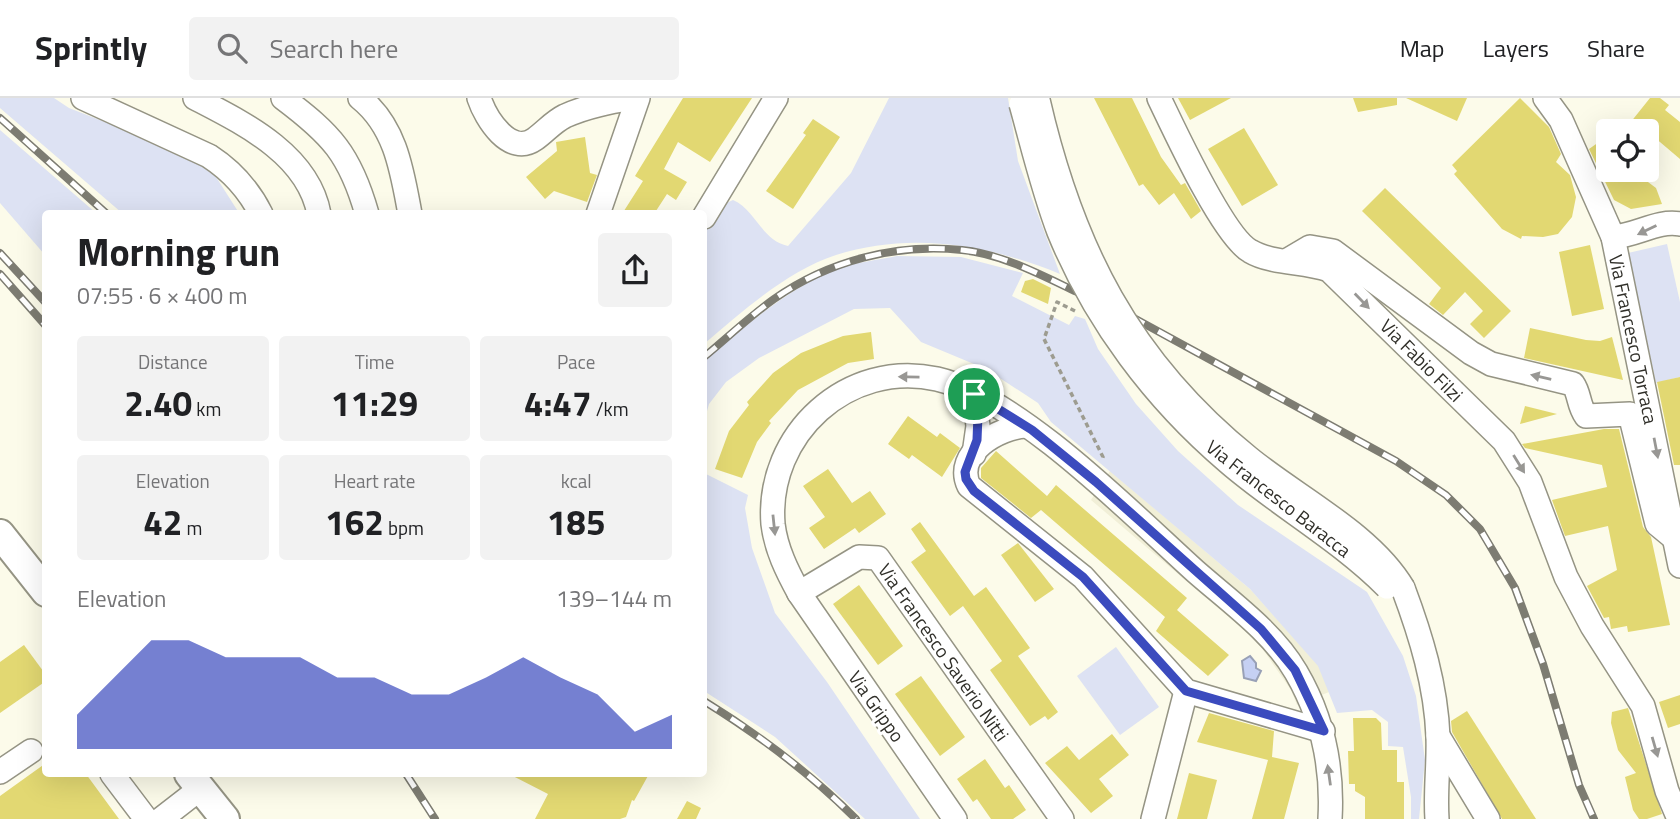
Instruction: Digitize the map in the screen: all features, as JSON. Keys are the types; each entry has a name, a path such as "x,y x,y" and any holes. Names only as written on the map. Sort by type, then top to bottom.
{"main road":[{"path":"0,534 42,587"},
{"path":"195,781 224,816"}],"street":[{"path":"83,98 209,156 227,168 253,197 259,210"},
{"path":"195,98 255,129 295,166 317,203 318,210"},
{"path":"282,98 322,128 338,146 360,189 366,210"},
{"path":"360,98 377,114 391,137 402,171 409,210"},
{"path":"479,98 484,113 509,141 518,145 529,142 555,121 587,102 636,98 599,210"},
{"path":"707,212 776,98"},
{"name":"Via Fabio Filzi","path":"1159,98 1187,159 1241,244 1260,255 1329,270 1504,441 1530,482 1566,576 1643,706 1667,792 1679,819"},
{"name":"Via Francesco Torraca","path":"1545,98 1562,109 1613,237 1680,566"},
{"name":"Via Francesco Baracca","path":"1029,100 1082,244 1109,297 1155,365 1207,421 1250,459 1371,550 1392,569 1395,588 1419,632 1430,677 1438,736"},
{"path":"1613,237 1635,235 1656,224 1680,224"},
{"path":"1298,262 1310,247 1333,251 1471,353 1491,364 1573,384 1578,391 1579,406 1586,415 1630,414 1657,524 1674,538"},
{"name":"Via Grippo","path":"955,819 799,593 776,543 773,508 784,456 803,426 815,412 845,391 898,376 935,379 974,394 1026,426 1096,482 1261,629 1295,670 1324,731 1331,789 1330,819"},
{"path":"974,394 978,426 974,454 965,472 969,486 1083,577 1186,691 1324,731"},
{"path":"974,454 995,433 1026,426"},
{"name":"Via Francesco Saverio Nitti","path":"799,593 859,556 878,558 1062,819"},
{"path":"1153,819 1186,691"},
{"path":"1437,819 1438,736"},
{"path":"1438,736 1488,819"},
{"path":"0,772 31,751"},
{"path":"114,777 146,819"},
{"path":"161,819 195,781"}],"path":[{"path":"1078,313 1057,302 1044,339 1103,457 1101,460 1109,466 1096,482"}],"shaded area":[{"path":"0,98 54,98 69,108 141,136 211,169 237,210 119,210 0,108"},
{"path":"889,98 1008,98 1018,161 1060,274 1006,255 950,245 893,244 865,248 818,262 783,281 707,341 707,228 722,205 733,200 748,211 771,238 788,246 851,173"},
{"path":"0,130 93,210 42,210 42,252 0,203"},
{"path":"1667,244 1680,302 1680,377 1656,383 1628,253"},
{"path":"897,256 961,257 1023,273 1012,296 1069,325 1075,316 1085,319 1098,349 1136,404 1178,451 1238,505 1367,592 1403,656 1416,696 1425,760 1419,819 1411,819 1411,797 1403,747 1388,746 1388,722 1372,710 1337,713 1318,666 1250,589 1051,422 1038,403 986,369 921,342 890,308 854,309 759,358 726,382 709,404 707,411 707,359 784,297 819,277 860,263"},
{"path":"1110,471 1250,589 1319,666 1329,692 1297,705 1291,690 1257,641 1091,500"},
{"path":"707,474 748,495 745,508 752,548 775,613 827,682 920,819 865,819 775,737 707,693"},
{"path":"1116,647 1159,707 1120,735 1077,676"}],"water":[{"path":"1250,656 1256,663 1256,668 1261,671 1256,681 1244,678 1242,661"}],"building":[{"path":"683,98 752,98 710,162 678,142 664,169 687,182 676,200 667,194 657,210 625,210 643,181 635,176"},
{"path":"1094,98 1132,98 1161,157 1181,185 1185,183 1201,211 1191,219 1174,193 1159,205 1143,184 1139,186"},
{"path":"1178,98 1231,98 1190,120"},
{"path":"1353,98 1397,98 1397,105 1358,112"},
{"path":"1406,98 1467,98 1457,121"},
{"path":"1520,98 1549,127 1561,154 1556,162 1570,175 1576,197 1572,217 1558,234 1543,237 1522,236 1521,239 1502,229 1454,174 1457,171 1452,165"},
{"path":"1650,98 1660,98 1669,105 1665,110 1680,122 1680,159 1659,141 1659,119 1633,119"},
{"path":"813,119 840,137 793,209 766,191 806,135 803,133"},
{"path":"1244,128 1278,185 1242,206 1208,149"},
{"path":"585,137 590,173 597,175 587,202 554,191 545,199 526,177 557,151 556,142"},
{"path":"1596,144 1596,163 1589,149"},
{"path":"1605,182 1648,182 1656,188 1662,204 1631,209 1614,200"},
{"path":"1385,188 1511,311 1484,338 1470,324 1483,311 1465,292 1443,315 1429,304 1441,288 1362,211"},
{"path":"1590,245 1604,309 1572,316 1559,252"},
{"path":"1033,279 1051,288 1048,304 1021,292 1025,281"},
{"path":"1530,328 1586,340 1600,341 1612,337 1623,380 1524,358"},
{"path":"871,332 874,359 848,363 798,390 769,421 771,423 757,442 742,478 715,469 729,431 749,405 747,402 773,373 801,353 843,336"},
{"path":"1680,377 1680,465 1674,465 1657,382"},
{"path":"1525,406 1557,414 1520,424"},
{"path":"908,416 937,437 940,433 960,448 942,477 912,455 909,459 888,444"},
{"path":"1604,429 1619,429 1643,527 1651,537 1670,625 1628,632 1627,626 1611,629 1609,617 1604,618 1587,586 1617,570 1608,526 1565,536 1552,500 1607,487 1602,465 1525,448 1522,444"},
{"path":"996,451 1047,496 1056,485 1187,598 1177,610 1229,655 1208,676 1156,631 1165,617 1041,510 1031,518 981,478 981,468"},
{"path":"828,469 852,503 870,491 886,514 859,533 855,528 824,549 809,528 825,517 803,486"},
{"path":"920,522 974,596 986,587 1030,648 1018,656 1058,712 1048,720 1045,716 1030,726 990,670 1002,661 963,606 950,616 911,562 926,551 911,529"},
{"path":"1018,543 1054,589 1035,602 1001,555"},
{"path":"859,585 903,646 878,665 833,604"},
{"path":"24,645 42,670 42,684 0,713 0,662"},
{"path":"921,676 965,737 940,756 895,694"},
{"path":"1680,695 1680,724 1668,728 1659,702"},
{"path":"1628,708 1662,814 1647,819 1639,819 1633,810 1625,777 1636,773 1618,750 1611,723 1612,712"},
{"path":"1467,711 1536,819 1502,819 1452,732 1451,721"},
{"path":"1209,713 1274,731 1272,757 1299,763 1284,819 1252,819 1268,760 1197,742"},
{"path":"1353,718 1376,718 1381,723 1382,750 1397,750 1397,782 1404,782 1404,819 1365,819 1365,797 1355,791 1355,784 1349,784 1348,751 1354,751"},
{"path":"1112,734 1129,755 1099,779 1113,796 1091,813 1045,763 1067,746 1079,760"},
{"path":"985,759 1005,788 1009,785 1026,810 1013,819 991,819 977,799 973,802 957,779"},
{"path":"42,766 42,777 88,777 119,819 0,819 0,796"},
{"path":"1189,773 1217,780 1207,819 1177,819"},
{"path":"515,777 647,777 634,801 632,800 626,817 620,819 535,819 548,794"},
{"path":"687,801 701,808 696,819 677,819"}],"railway":[{"path":"0,118 103,210"},
{"path":"707,354 765,306 795,286 840,265 888,252 912,249 977,252 1021,266 1077,292"},
{"path":"0,253 42,299"},
{"path":"0,274 42,321"},
{"path":"1130,316 1396,461 1446,495 1480,529 1515,588 1543,664 1579,785 1594,819"},
{"path":"707,703 783,755 856,819"},
{"path":"408,777 435,819"}],"route":[{"path":"974,394 1032,430 1096,482 1261,629 1295,670 1324,731 1186,691 1083,577 974,491 969,486 965,472 974,454 977,440 978,415 974,394"}]}
